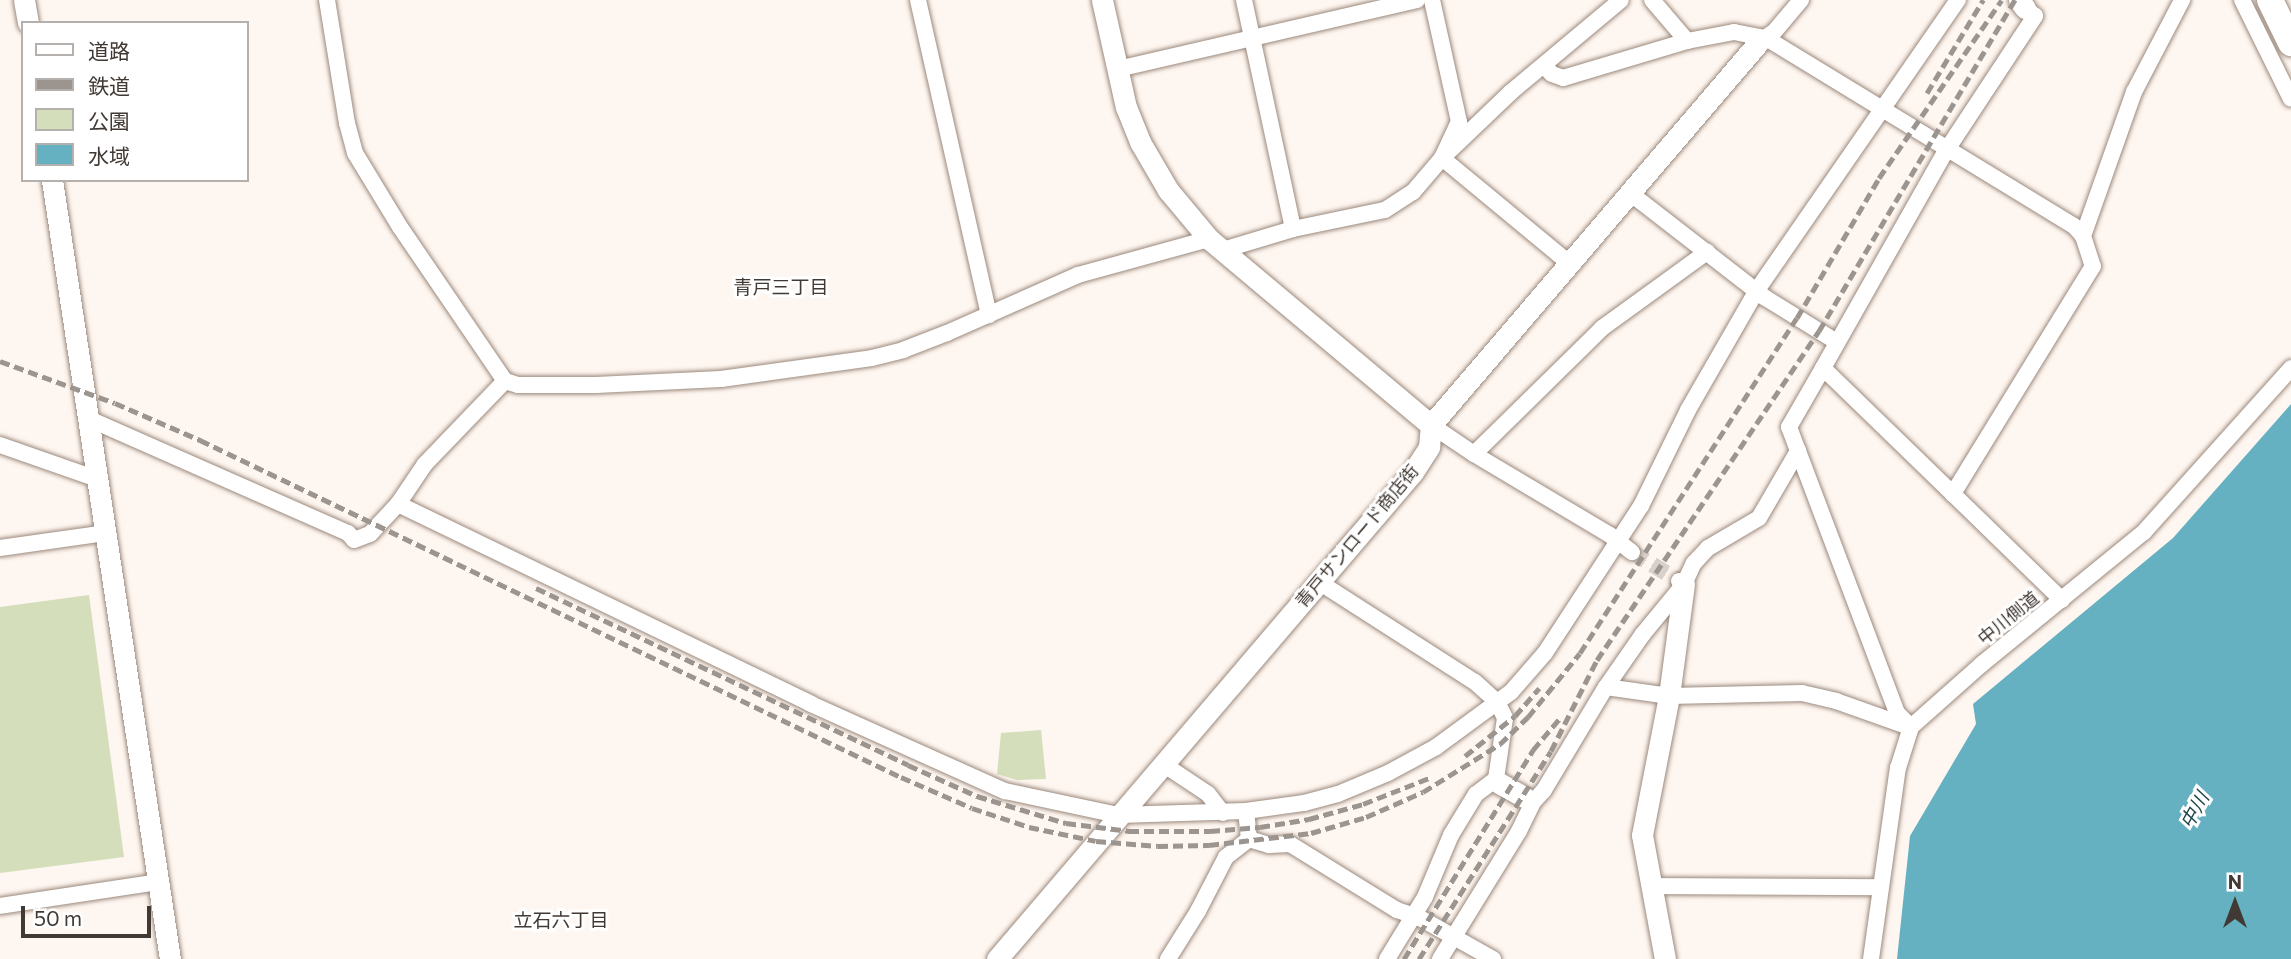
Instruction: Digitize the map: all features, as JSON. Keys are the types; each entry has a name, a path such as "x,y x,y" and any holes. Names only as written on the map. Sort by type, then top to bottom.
{"main road":[{"path":"2270,0 2291,43"}],"street":[{"path":"24,0 28,21"},
{"path":"327,0 347,123 355,153 400,227 505,381 518,384 596,385 721,379 903,350 1078,275 1385,210 1413,192 1442,158 1460,130 1544,66 1621,0"},
{"path":"918,0 989,315"},
{"path":"1102,0 1126,107 1149,158 1168,190 1216,244 1431,425 1626,547"},
{"path":"1244,0 1293,229"},
{"path":"1118,69 1417,0"},
{"path":"1432,0 1460,130"},
{"path":"1652,0 1687,41"},
{"path":"1762,40 1801,0"},
{"path":"398,504 947,767 1005,791 1118,815 1246,811 1304,803 1363,785 1426,753 1511,692 1562,632 1626,547 1641,506 1688,410 1757,290 1812,207 1884,111 1958,0"},
{"path":"2083,236 2134,93 2182,0"},
{"path":"2242,0 2291,99"},
{"path":"1911,727 1897,713 1789,427 1946,151 2035,16 2027,5"},
{"path":"1544,66 1552,74 1563,78 1687,41 1734,32 1762,40 2074,226 2083,236 2093,265 1954,494"},
{"name":"青戸サンロード商店街","path":"997,959 1413,472 1429,447 1431,425 1762,40"},
{"path":"1442,158 1569,263"},
{"path":"52,182 170,959"},
{"path":"1630,193 1757,290 1837,342"},
{"path":"1474,454 1602,328 1707,252"},
{"path":"1823,368 2062,600"},
{"name":"中川側道","path":"1871,959 1879,887 1898,768 1911,727 1924,712 2152,524 2291,368"},
{"path":"87,418 336,527 348,533 354,540 370,534 398,504 425,464 505,381"},
{"path":"0,445 97,479"},
{"path":"1440,959 1518,831 1528,800 1544,790 1606,687 1643,634 1694,563 1708,548 1759,518 1798,451"},
{"path":"0,548 105,533"},
{"path":"1319,582 1475,682 1497,702 1505,718 1497,781"},
{"path":"1665,959 1643,828 1668,696 1681,583"},
{"path":"1606,687 1668,696 1802,693 1836,701 1911,727"},
{"path":"1163,764 1208,794 1223,813"},
{"path":"1497,781 1528,800"},
{"path":"1387,959 1425,897 1451,835 1476,794 1497,781"},
{"path":"1246,811 1249,839"},
{"path":"1249,839 1269,845 1290,844 1397,910 1493,959"},
{"path":"1168,959 1198,911 1226,857 1249,839"},
{"path":"0,906 158,882"},
{"path":"1651,886 1879,887"}],"green space":[{"path":"89,595 124,857 0,873 0,607"},
{"path":"1041,730 1046,779 1017,780 997,774 1001,733"}],"water":[{"name":"中川","path":"2291,404 2291,959 1897,959 1910,836 1976,724 1973,704 2173,538"}],"tunnel":[{"path":"1632,552 1679,581"}],"railway":[{"path":"1927,93 1983,0"},
{"path":"0,361 115,403 200,440 901,777 972,808 1029,827 1096,841 1158,846 1209,845 1311,833 1366,817 1423,792 1500,744 1528,717 1580,653 1797,318 1879,178 2002,0"},
{"path":"1419,959 1551,751 1597,660 1819,331 2015,0"},
{"path":"536,588 977,796 1066,823 1129,831 1210,831 1260,827 1309,819 1363,804 1429,778"},
{"path":"1465,756 1515,716 1539,688"},
{"path":"1404,959 1533,750 1561,717"}],"district":[{"name":"青戸三丁目","path":"781,287"},
{"name":"立石六丁目","path":"561,920"}]}
